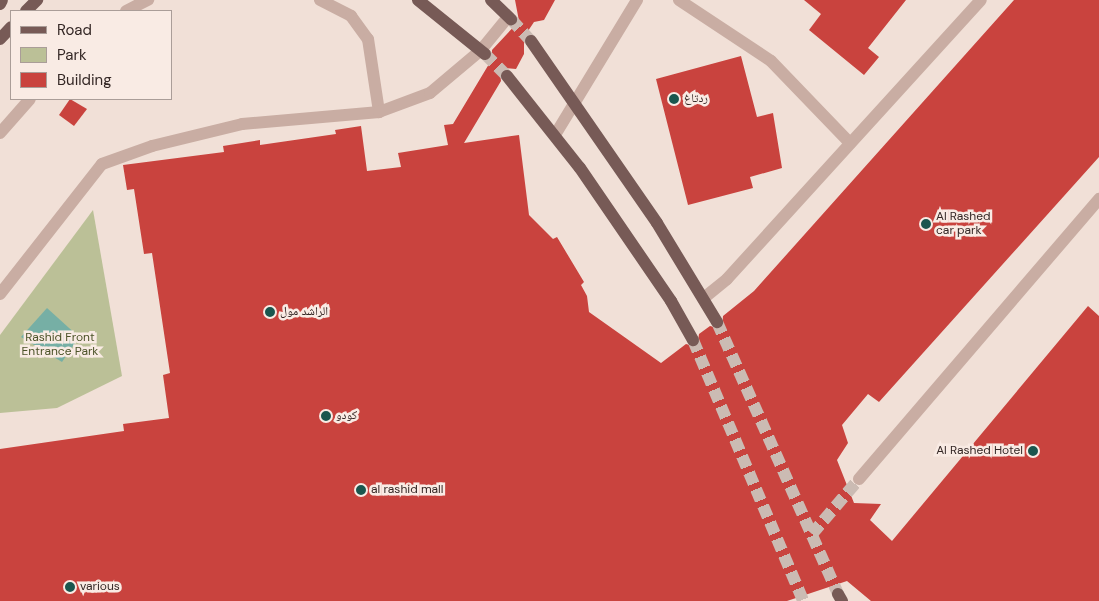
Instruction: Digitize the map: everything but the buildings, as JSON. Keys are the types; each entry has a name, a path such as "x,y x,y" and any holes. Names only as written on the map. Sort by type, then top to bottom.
{"main road":[{"path":"0,4 2,0"},
{"path":"27,10 37,0"},
{"path":"418,0 483,52"},
{"path":"491,0 509,18"},
{"path":"0,39 10,28"},
{"path":"530,41 705,297 717,322"},
{"path":"507,76 555,135 640,254 692,340"}],"street":[{"path":"128,10 148,0"},
{"path":"320,0 351,16 368,39 380,112"},
{"path":"555,135 575,105 637,0"},
{"path":"679,0 771,61 850,143"},
{"path":"705,297 727,279 981,0"},
{"path":"0,294 102,164 152,146 242,124 380,112 430,93 483,52 509,18"},
{"path":"0,133 29,100"},
{"path":"859,479 1098,204"}],"green space":[{"name":"Rashid Front Entrance Park","path":"93,210 122,376 57,408 0,413 0,335"}],"water":[{"path":"47,308 79,337 62,362 21,337"}],"tunnel":[{"path":"511,19 531,41"},
{"path":"485,54 507,76"},
{"path":"717,322 838,594"},
{"path":"693,340 803,601"},
{"path":"812,534 859,479"}],"place":[{"name":"ردتاغ","path":"674,99"},
{"name":"Al Rashed car park","path":"926,224"},
{"name":"الراشد مول","path":"270,312"},
{"name":"كودو","path":"326,416"},
{"name":"Al Rashed Hotel","path":"1033,451"},
{"name":"al rashid mall","path":"361,490"},
{"name":"various","path":"70,587"}]}
